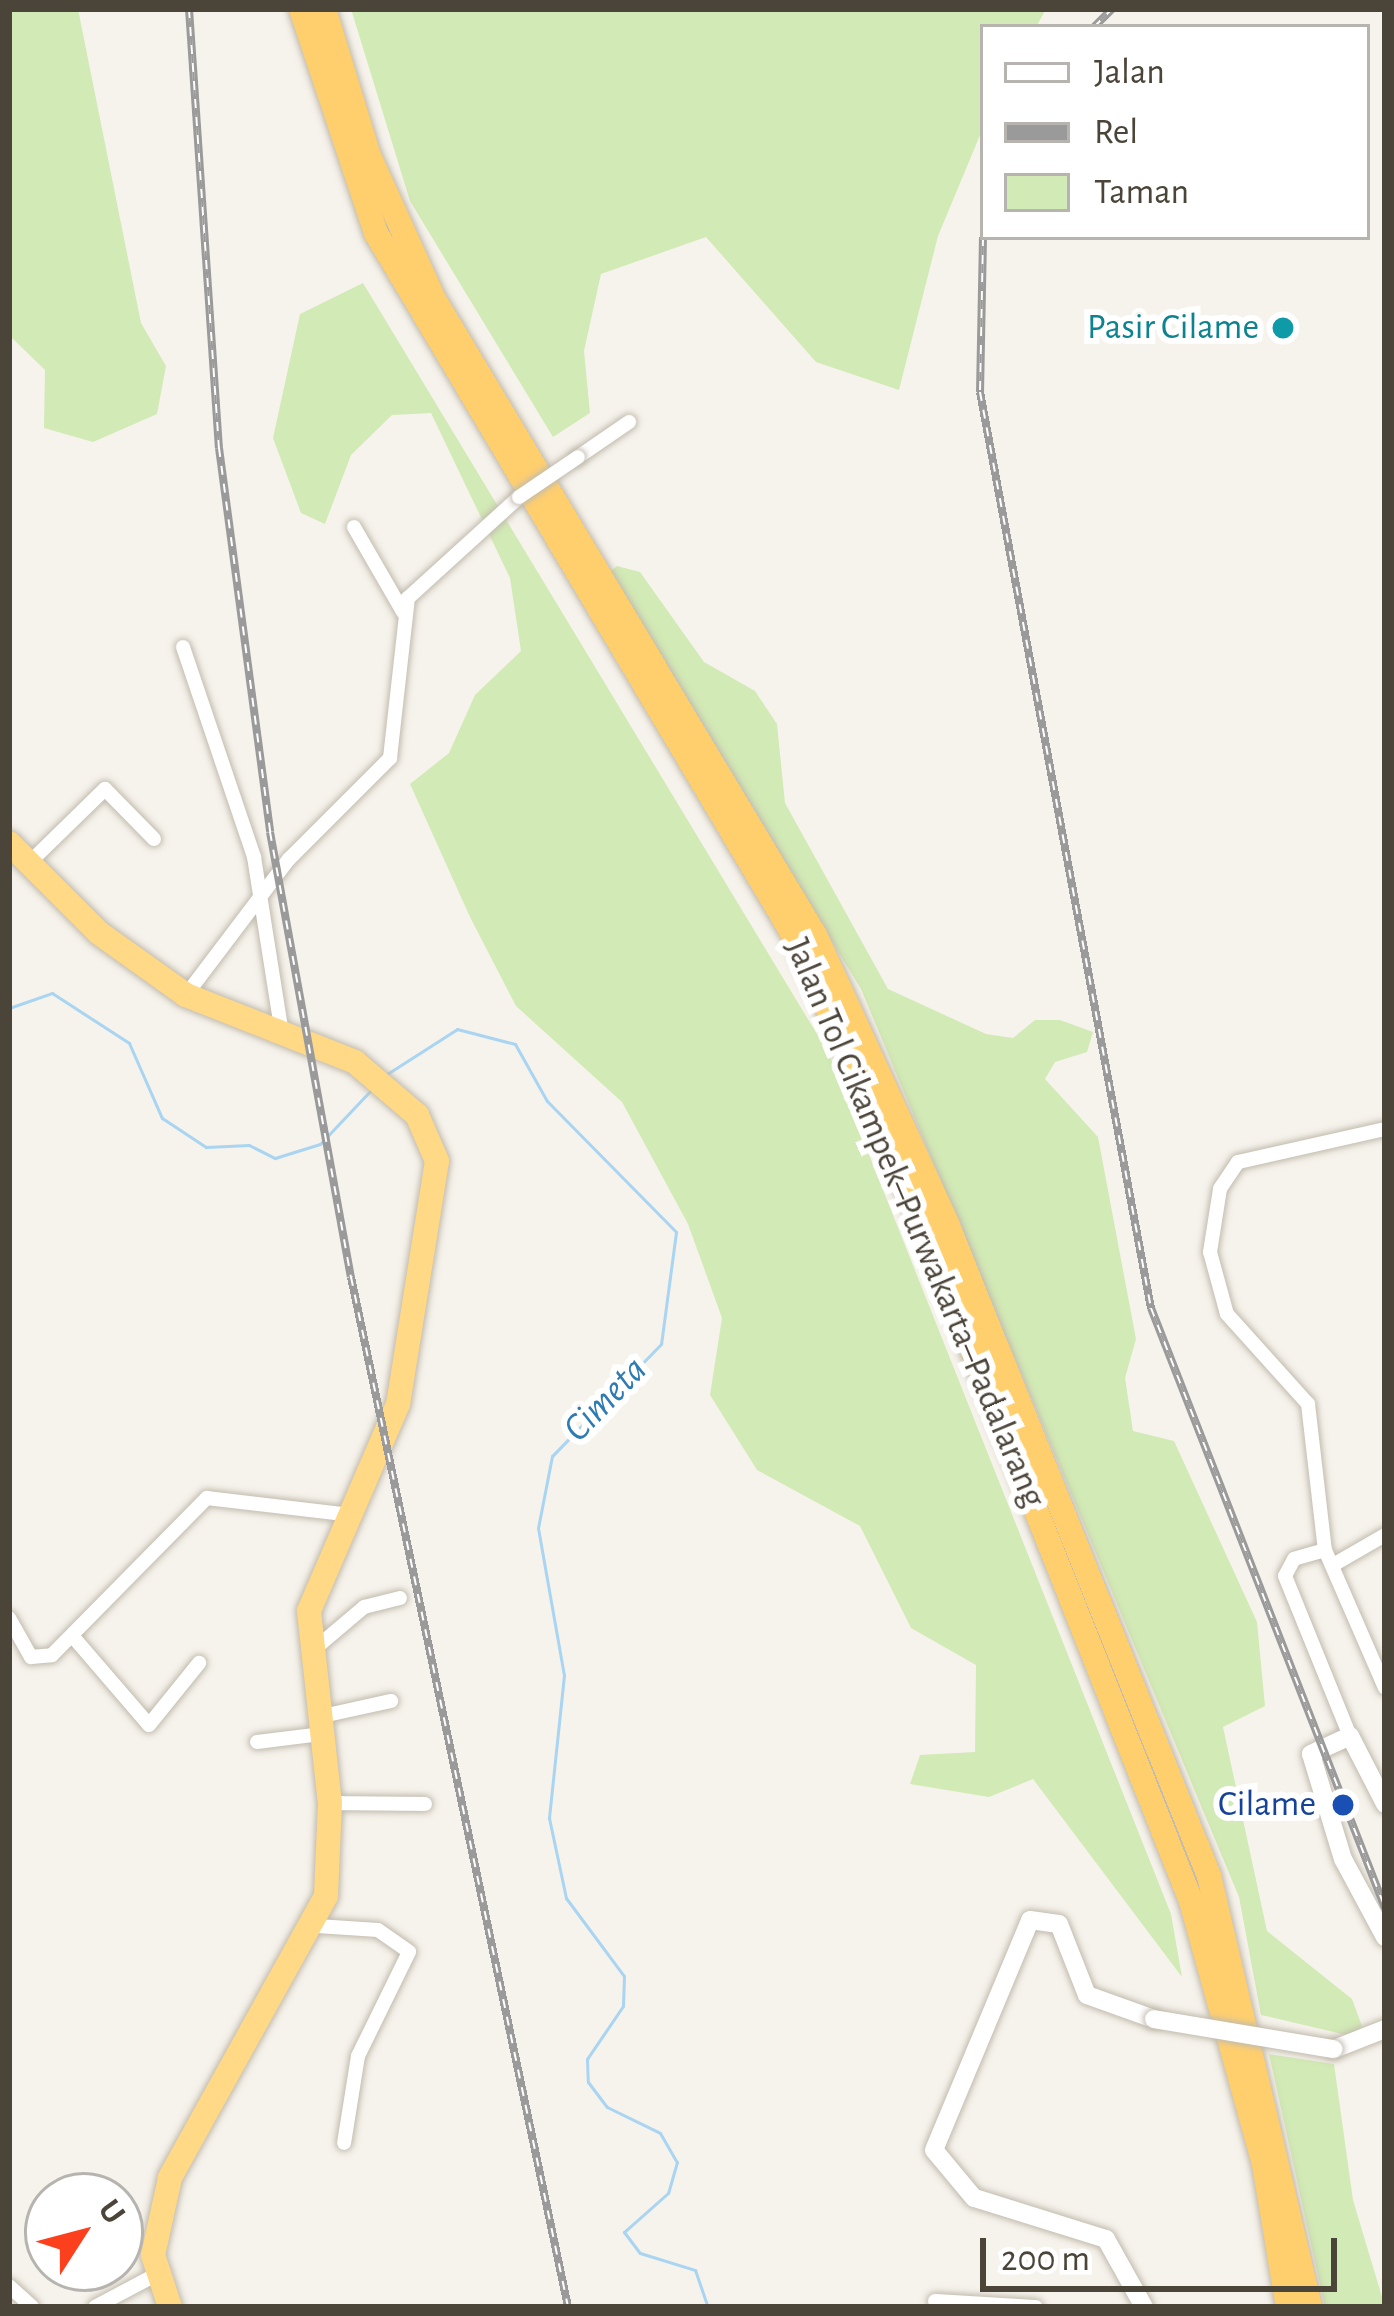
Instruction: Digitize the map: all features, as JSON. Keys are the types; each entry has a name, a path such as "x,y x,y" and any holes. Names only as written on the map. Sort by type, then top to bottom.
{"highway":[{"name":"Jalan Tol Cikampek–Purwakarta–Padalarang","path":"301,9 376,233 800,946 915,1205 1191,1901 1264,2164 1288,2307"},
{"name":"Jalan Tol Cikampek–Purwakarta–Padalarang","path":"324,9 412,255 815,935 948,1226 1196,1835 1250,2013 1310,2307"},
{"path":"9,843 27,865 186,995 355,1063 394,1093 433,1145 438,1191 398,1404 319,1581 306,1654 330,1802 316,1926 198,2113 158,2213 159,2273 170,2307"}],"street":[{"path":"186,995 260,897 390,758 404,612 471,531 629,422"},
{"path":"354,527 404,612"},
{"path":"182,647 260,897 283,1034"},
{"path":"27,865 105,789 154,839"},
{"path":"1385,1129 1250,1156 1228,1172 1214,1214 1213,1275 1227,1314 1310,1410 1325,1550 1385,1688"},
{"path":"9,1618 35,1659 75,1639 199,1501 352,1515"},
{"path":"1333,1565 1385,1535"},
{"path":"1325,1550 1294,1558 1285,1576 1350,1736 1385,1804"},
{"path":"306,1654 364,1607 400,1598"},
{"path":"75,1639 149,1725 199,1664"},
{"path":"256,1742 391,1701"},
{"path":"1350,1736 1316,1750 1309,1766 1385,1937"},
{"path":"330,1802 425,1804"},
{"path":"1144,2307 1106,2239 974,2198 934,2150 1030,1920 1055,1919 1087,1995 1154,2019 1334,2049 1361,2048 1385,2030"},
{"path":"316,1926 378,1930 409,1952 358,2056 344,2143"},
{"path":"95,2307 159,2273"},
{"path":"9,2286 32,2307"},
{"path":"935,2301 1036,2307"}],"green space":[{"path":"9,9 78,9 141,323 166,366 157,414 93,442 44,428 45,370 9,335"},
{"path":"351,9 1046,9 1038,24 980,24 980,135 938,236 899,390 816,362 706,237 601,274 584,351 590,413 553,437 410,201"},
{"path":"363,283 829,1054 1171,1914 1182,1977 1033,1779 989,1797 910,1784 920,1755 975,1752 976,1665 911,1628 860,1526 757,1470 710,1395 722,1318 688,1224 622,1102 516,1006 470,917 410,784 449,753 475,695 521,651 510,578 431,413 392,415 351,455 325,524 301,513 273,438 300,314"},
{"path":"617,566 640,572 704,662 755,691 777,724 785,803 888,989 986,1034 1013,1038 1035,1020 1060,1020 1093,1032 1087,1052 1055,1062 1045,1079 1098,1137 1136,1339 1125,1378 1133,1431 1174,1441 1257,1622 1265,1706 1223,1727 1267,1931 1352,1999 1362,2026 1351,2036 1261,2015 1239,1897 861,989 607,574"},
{"path":"1269,2054 1334,2064 1353,2200 1385,2307 1325,2307"}],"waterway":[{"name":"Cimeta","path":"9,1008 52,993 129,1043 162,1118 206,1147 249,1145 275,1158 320,1144 372,1089"},
{"name":"Cimeta","path":"387,1074 457,1029 515,1044 547,1101 676,1232 661,1344 552,1456 538,1528 564,1675 549,1818 566,1898 624,1976 623,2006 587,2059 588,2082 607,2107 660,2133 677,2162 668,2193 624,2232 640,2253 695,2270 708,2307"}],"railway":[{"path":"189,9 219,448 270,832 351,1277 568,2307"},
{"path":"1097,24 1112,9"},
{"path":"983,240 980,392 1151,1308 1385,1908"}],"place":[{"name":"Pasir Cilame","path":"1283,328"},
{"name":"Cilame","path":"1343,1805"}]}
